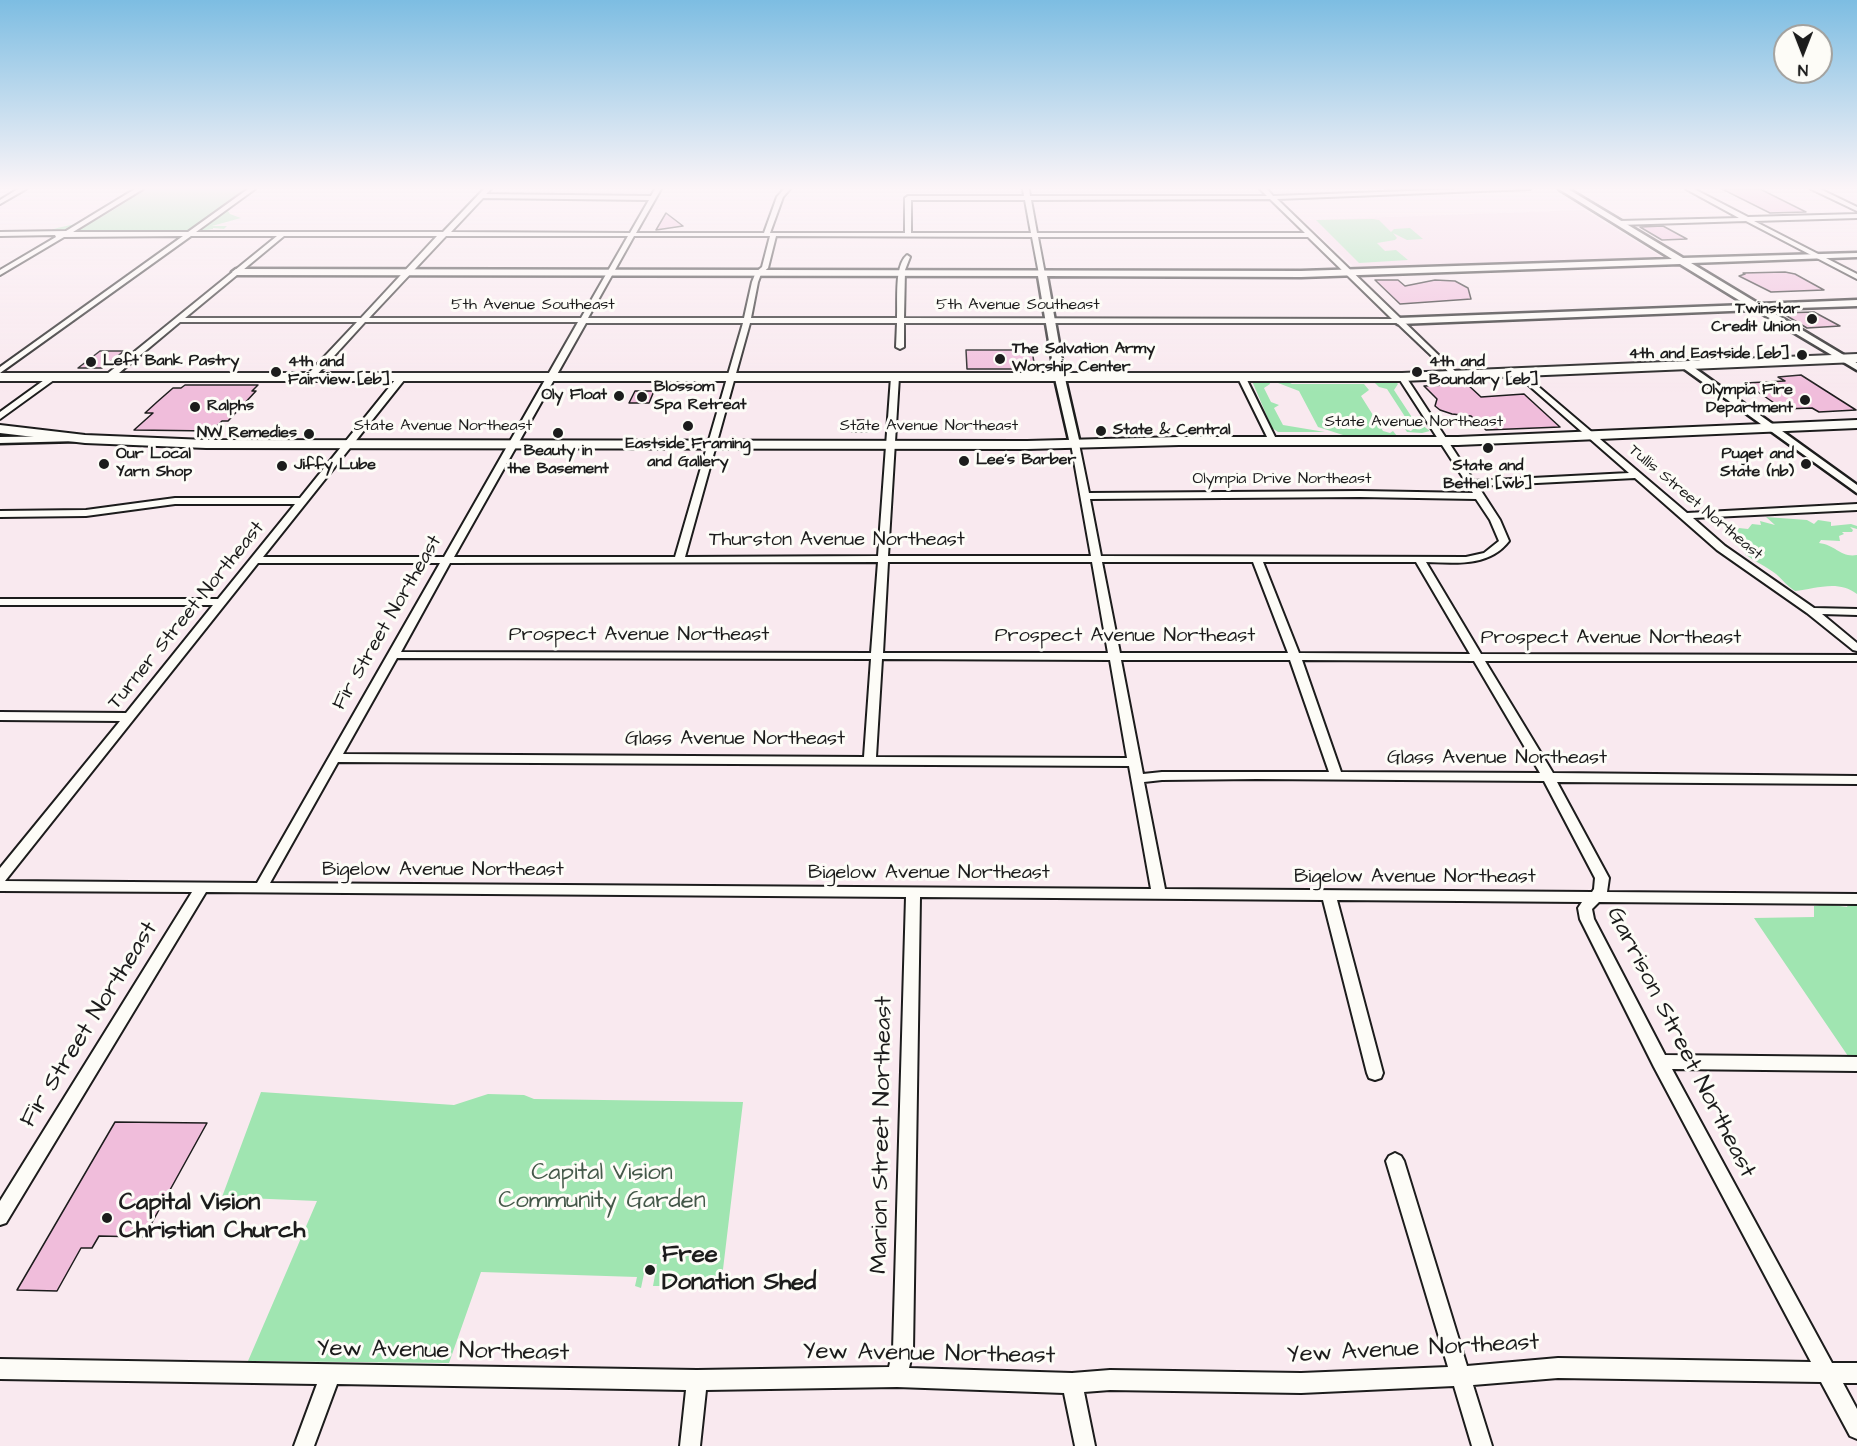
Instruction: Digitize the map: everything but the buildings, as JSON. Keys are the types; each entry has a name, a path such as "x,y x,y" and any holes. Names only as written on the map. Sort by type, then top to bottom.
{"main road":[{"path":"0,377 1402,377 1850,358"},
{"name":"State Avenue Northeast","path":"85,439 164,443 711,445 1442,441 1592,437 1857,424"},
{"path":"0,429 85,439"}],"street":[{"path":"0,273 27,256"},
{"path":"0,370 158,256"},
{"path":"110,376 255,256"},
{"path":"311,376 423,256"},
{"name":"Fir Street Northeast","path":"260,889 620,256"},
{"path":"679,559 748,321 751,296 758,273 765,268 767,256"},
{"path":"900,347 902,273 907,256"},
{"path":"1038,256 1060,378 1116,656 1159,895"},
{"path":"1330,256 1455,376"},
{"path":"1674,256 1850,358 1857,367"},
{"path":"236,272 1347,273 1804,256"},
{"path":"1818,256 1857,277"},
{"name":"5th Avenue Southeast","path":"180,320 1398,321 1857,303"},
{"path":"1686,366 1857,490"},
{"name":"Tullis Street Northeast","path":"1520,373 1721,548 1811,611 1857,648"},
{"path":"0,416 54,377"},
{"name":"Turner Street Northeast","path":"0,878 402,377"},
{"path":"870,760 895,377"},
{"path":"1402,377 1480,496"},
{"path":"1242,378 1273,441"},
{"name":"State Avenue Northeast","path":"0,440 85,439"},
{"path":"1472,484 1637,475"},
{"name":"Olympia Drive Northeast","path":"1084,496 1370,494 1480,496"},
{"name":"Thurston Avenue Northeast","path":"255,560 1485,558 1498,551 1504,541 1495,520 1480,496"},
{"path":"0,514 86,513 175,501 302,501"},
{"path":"1684,516 1857,507"},
{"path":"1257,559 1295,657 1337,777"},
{"name":"Garrison Street Northeast","path":"1419,559 1480,658 1602,878 1601,891 1585,908 1587,919 1659,1062 1857,1429"},
{"path":"0,602 222,602"},
{"path":"1811,611 1857,612"},
{"name":"Prospect Avenue Northeast","path":"394,655 1857,658"},
{"path":"0,716 130,717"},
{"name":"Glass Avenue Northeast","path":"335,758 1134,762"},
{"name":"Glass Avenue Northeast","path":"1137,779 1162,776 1857,780"},
{"name":"Bigelow Avenue Northeast","path":"0,886 1592,899 1857,899"},
{"name":"Fir Street Northeast","path":"0,1217 202,888"},
{"name":"Marion Street Northeast","path":"897,1377 903,1350 914,894"},
{"path":"1329,896 1375,1073"},
{"path":"1659,1062 1857,1064"},
{"path":"1395,1161 1482,1446"},
{"name":"Yew Avenue Northeast","path":"0,1369 697,1380 897,1377 1072,1383 1110,1380 1301,1383 1461,1376 1558,1368 1857,1373"},
{"path":"304,1446 330,1376"},
{"path":"690,1446 697,1380"},
{"path":"1072,1383 1085,1446"}],"shaded area":[{"path":"1342,256 1661,256 1665,259 1357,270"}],"green space":[{"path":"1352,256 1404,256 1408,260 1359,263"},
{"path":"1283,380 1292,384 1364,384 1369,390 1361,396 1383,431 1390,433 1393,431 1397,436 1343,435 1318,427 1299,391 1278,383"},
{"path":"1252,381 1269,381 1270,384 1264,388 1271,402 1279,405 1274,408 1283,425 1325,432 1278,432 1272,428"},
{"path":"1374,382 1396,382 1398,384 1394,390 1417,425 1422,425 1430,431 1407,432 1405,429 1411,431 1413,429 1387,389 1379,387"},
{"path":"1766,517 1807,520 1814,524 1818,520 1831,522 1831,526 1851,524 1857,526 1857,529 1850,527 1852,532 1842,532 1844,534 1839,536 1840,541 1821,540 1819,543 1847,555 1857,555 1857,594 1850,589 1834,586 1795,591 1772,571 1745,554 1748,548 1730,540 1739,528 1748,529 1752,524 1761,525 1760,521 1775,525"},
{"path":"1849,902 1857,902 1857,1059 1850,1059 1754,918 1814,917 1814,906 1825,904 1847,907"},
{"name":"Capital Vision Community Garden","path":"261,1092 454,1105 488,1094 524,1095 534,1099 743,1102 721,1286 653,1286 657,1264 646,1264 641,1288 635,1286 637,1277 481,1272 449,1363 248,1361 317,1201 222,1197"}],"place":[{"name":"Twinstar Credit Union","path":"1812,319"},
{"name":"4th and Eastside [eb]","path":"1802,355"},
{"name":"The Salvation Army Worship Center","path":"1000,359"},
{"name":"Left Bank Pastry","path":"91,362"},
{"name":"4th and Fairview [eb]","path":"276,372"},
{"name":"4th and Boundary [eb]","path":"1417,372"},
{"name":"Oly Float","path":"619,396"},
{"name":"Blossom Spa Retreat","path":"642,397"},
{"name":"Olympia Fire Department","path":"1805,400"},
{"name":"Ralphs","path":"195,407"},
{"name":"Eastside Framing and Gallery","path":"688,426"},
{"name":"State & Central","path":"1101,431"},
{"name":"Beauty in the Basement","path":"558,433"},
{"name":"NW Remedies","path":"309,434"},
{"name":"State and Bethel [wb]","path":"1488,448"},
{"name":"Lee's Barber","path":"964,461"},
{"name":"Our Local Yarn Shop","path":"104,464"},
{"name":"Puget and State (nb)","path":"1806,464"},
{"name":"Jiffy Lube","path":"282,466"},
{"name":"Capital Vision Christian Church","path":"107,1218"},
{"name":"Free Donation Shed","path":"650,1270"}]}
